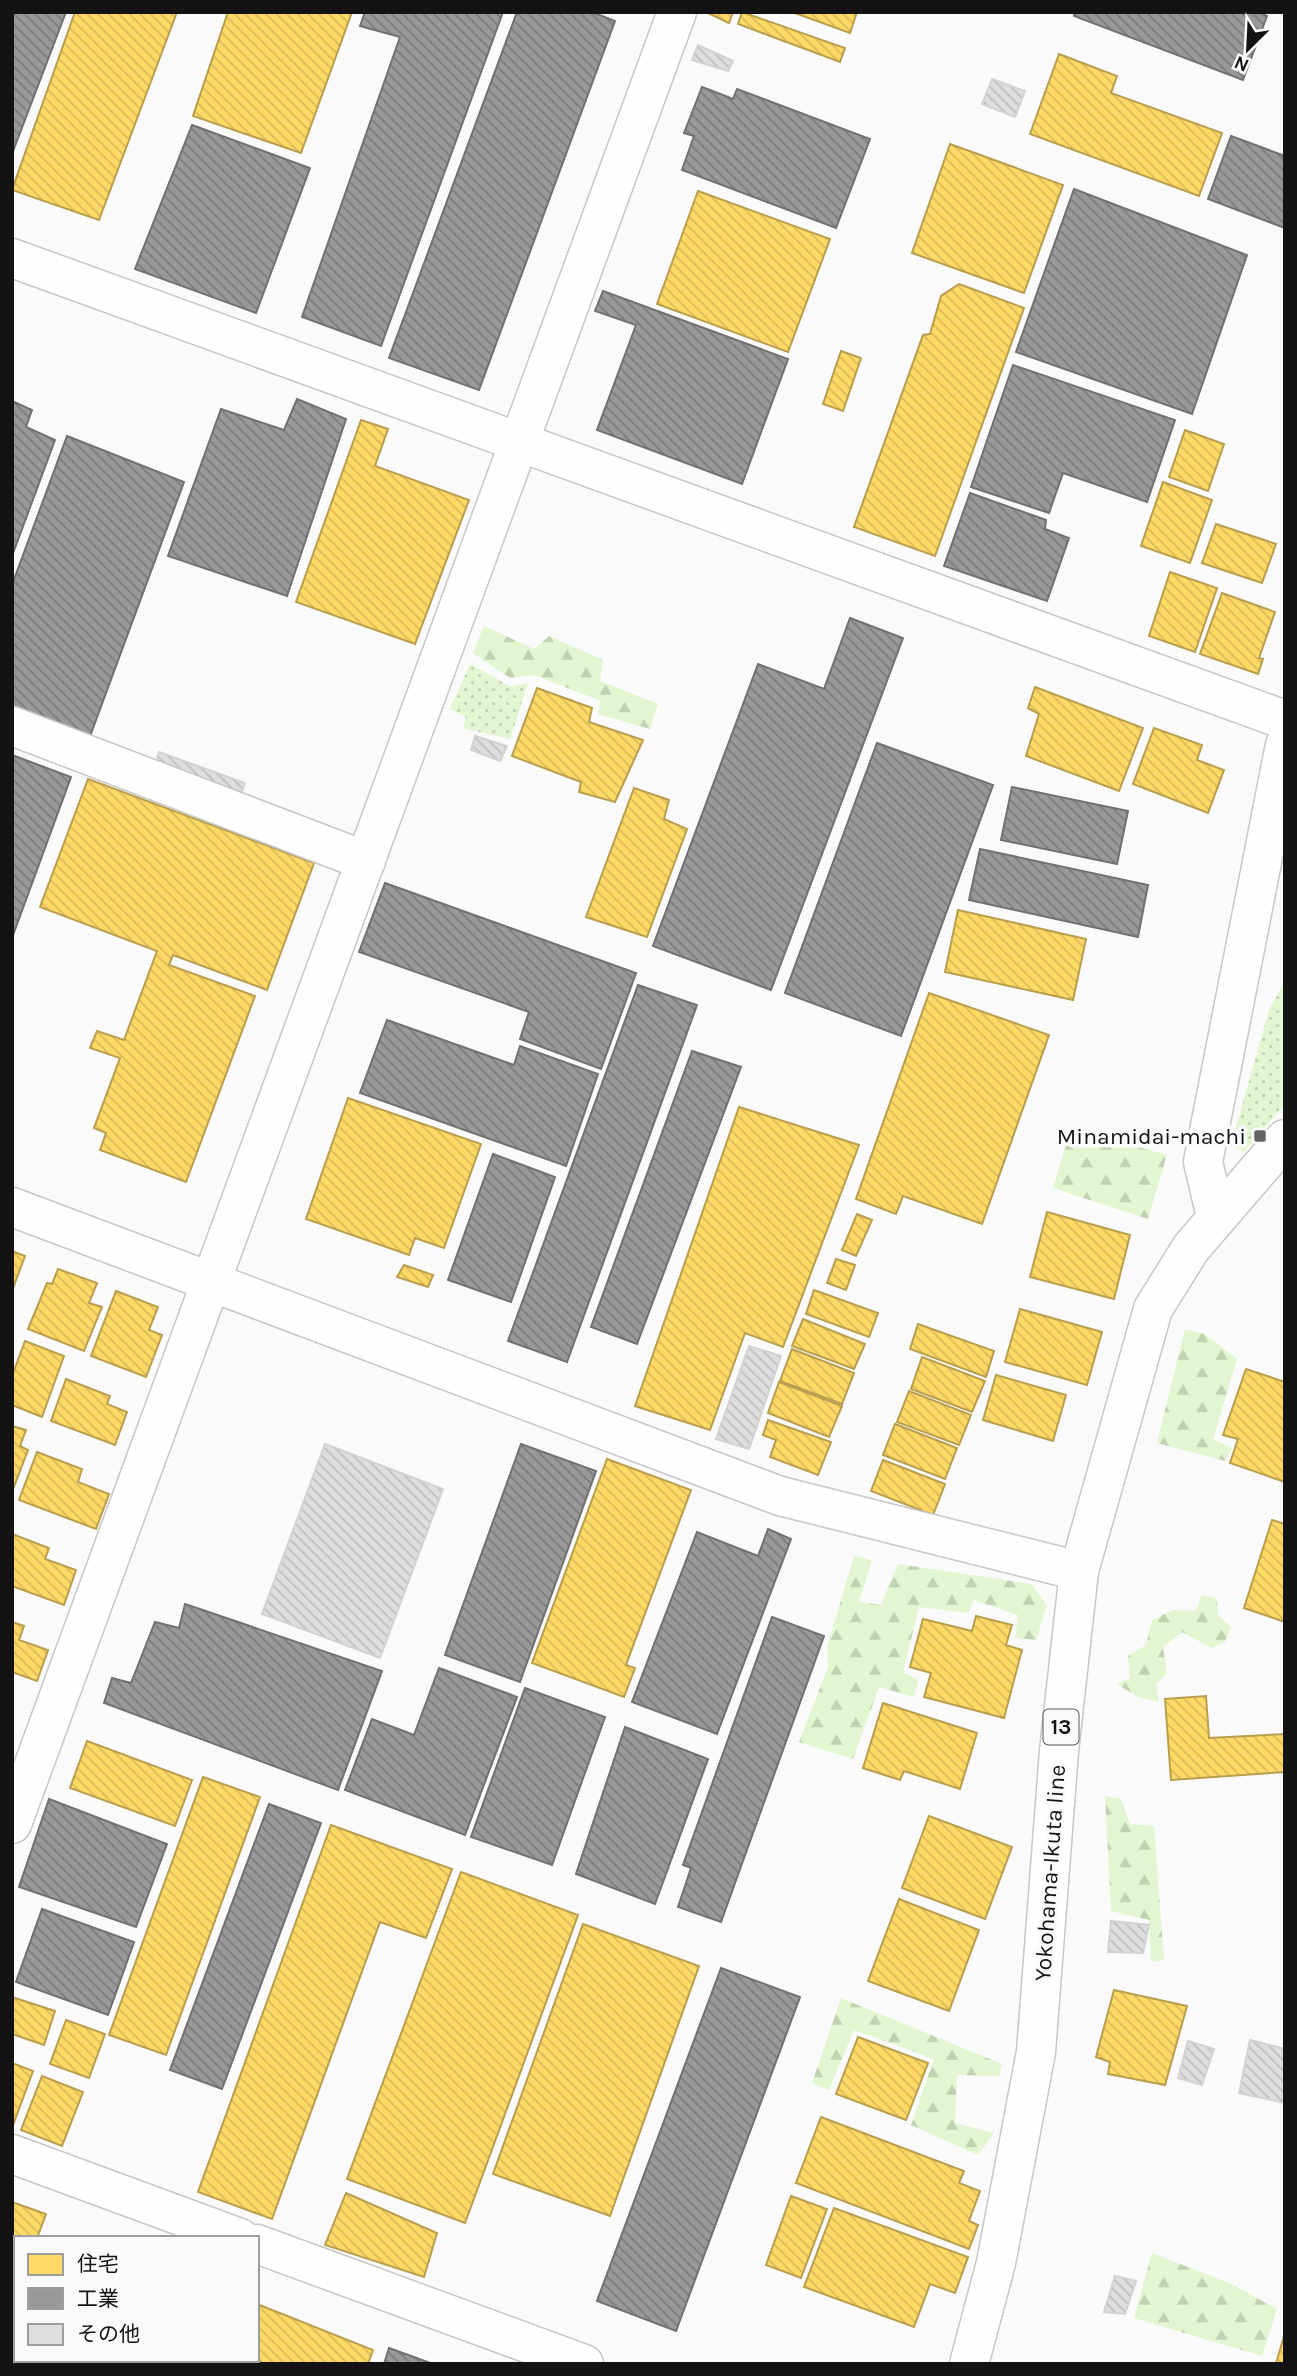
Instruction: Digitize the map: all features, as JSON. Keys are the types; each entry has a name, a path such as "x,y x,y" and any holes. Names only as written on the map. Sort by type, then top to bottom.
{"street":[{"path":"12,1824 677,12"},
{"path":"12,258 1285,720"},
{"path":"12,726 366,862"},
{"path":"1216,1217 1203,1162 1285,745"},
{"name":"Yokohama-Ikuta line","path":"969,2364 996,2263 1036,2052 1059,1751 1079,1571 1153,1308 1191,1248 1285,1139"},
{"path":"12,1207 210,1279 780,1496 1079,1571"},
{"path":"12,2154 235,2236"},
{"path":"259,2245 584,2364"}],"green space":[{"path":"484,626 534,649 549,636 603,660 600,681 658,704 650,729 598,714 601,701 534,675 510,678 473,653"},
{"path":"470,664 511,687 528,683 510,739 463,728 466,717 450,709"},
{"path":"1285,981 1285,1104 1244,1152 1231,1145 1269,1010"},
{"path":"1071,1128 1167,1155 1148,1219 1053,1188"},
{"path":"1185,1329 1205,1334 1237,1359 1213,1439 1232,1448 1225,1461 1157,1443"},
{"path":"854,1556 872,1560 859,1602 881,1605 898,1564 1031,1584 1047,1605 1036,1640 1015,1638 1018,1615 974,1600 968,1613 919,1607 903,1672 918,1680 914,1697 879,1687 853,1759 799,1742 828,1667 827,1647"},
{"path":"1202,1595 1217,1599 1218,1615 1231,1627 1225,1642 1212,1648 1182,1632 1163,1647 1167,1674 1156,1684 1159,1702 1138,1697 1117,1684 1130,1678 1128,1656 1146,1645 1152,1620 1173,1610 1196,1611"},
{"path":"1105,1796 1121,1799 1130,1824 1154,1826 1164,1960 1151,1962 1149,1920 1111,1911"},
{"path":"841,1998 1002,2064 999,2076 957,2075 955,2123 994,2133 978,2155 911,2125 934,2059 854,2030 829,2090 812,2083"},
{"path":"1152,2253 1231,2284 1277,2309 1262,2356 1134,2318"}],"building: 住宅":[{"path":"75,12 177,12 99,220 12,190"},
{"path":"228,12 352,12 301,153 193,116"},
{"path":"706,12 733,12 729,23"},
{"path":"742,12 845,48 840,62 738,24"},
{"path":"792,12 857,12 850,33"},
{"path":"1059,54 1117,76 1111,93 1222,133 1199,196 1030,134"},
{"path":"950,144 1063,185 1024,293 912,253"},
{"path":"698,191 830,239 788,352 657,304"},
{"path":"959,284 1024,308 935,556 854,527 923,335 930,334 941,296"},
{"path":"841,351 861,358 843,411 823,404"},
{"path":"361,420 388,429 375,466 469,500 415,644 296,602"},
{"path":"1185,430 1224,444 1208,491 1169,477"},
{"path":"1163,482 1212,500 1190,563 1141,546"},
{"path":"1216,524 1276,544 1262,583 1202,563"},
{"path":"1170,572 1217,588 1195,652 1149,636"},
{"path":"1222,593 1275,612 1259,658 1263,659 1258,674 1200,654"},
{"path":"1035,687 1143,728 1119,791 1026,756 1039,714 1028,708"},
{"path":"537,688 592,708 589,722 643,740 615,802 579,792 581,782 512,756"},
{"path":"1154,728 1202,745 1197,760 1224,770 1208,813 1133,784"},
{"path":"88,779 314,863 267,990 173,955 169,965 255,996 186,1182 100,1150 106,1133 94,1128 120,1058 90,1048 97,1031 124,1040 157,951 40,907"},
{"path":"634,788 669,800 664,819 687,829 647,937 586,917"},
{"path":"958,910 1086,939 1073,1000 945,972"},
{"path":"929,993 1049,1035 982,1224 903,1196 896,1214 856,1199"},
{"path":"348,1098 481,1144 444,1248 415,1238 409,1255 306,1219"},
{"path":"739,1107 859,1145 783,1347 745,1333 710,1430 635,1406"},
{"path":"1047,1212 1130,1235 1114,1299 1030,1277"},
{"path":"857,1214 872,1220 856,1256 842,1250"},
{"path":"12,1251 25,1256 12,1291"},
{"path":"836,1259 855,1265 846,1290 827,1283"},
{"path":"404,1265 433,1275 428,1287 397,1277"},
{"path":"58,1269 97,1283 89,1303 102,1307 84,1351 28,1329 47,1283 52,1284"},
{"path":"814,1290 878,1313 869,1337 806,1314"},
{"path":"116,1291 158,1307 149,1330 162,1335 146,1377 91,1356"},
{"path":"1020,1309 1102,1332 1087,1385 1005,1362"},
{"path":"803,1319 865,1344 854,1369 792,1346"},
{"path":"918,1324 994,1351 986,1377 910,1349"},
{"path":"25,1341 64,1356 42,1417 12,1405 12,1376"},
{"path":"792,1349 854,1373 842,1404 780,1381"},
{"path":"922,1357 985,1381 972,1412 911,1389"},
{"path":"1246,1369 1285,1382 1285,1482 1230,1463 1238,1439 1223,1435"},
{"path":"996,1375 1066,1395 1053,1441 983,1420"},
{"path":"66,1379 110,1396 107,1404 127,1412 115,1445 51,1421"},
{"path":"779,1382 842,1406 829,1437 768,1413"},
{"path":"909,1391 971,1415 959,1445 897,1422"},
{"path":"768,1420 831,1442 818,1475 770,1457 776,1440 763,1435"},
{"path":"895,1424 957,1448 945,1479 883,1455"},
{"path":"12,1426 26,1430 20,1446 28,1450 12,1492"},
{"path":"37,1452 82,1469 78,1482 109,1494 96,1529 19,1500"},
{"path":"607,1459 691,1490 626,1665 635,1668 624,1697 532,1663"},
{"path":"883,1460 945,1484 933,1515 871,1491"},
{"path":"1272,1520 1285,1524 1285,1622 1244,1608"},
{"path":"12,1534 49,1548 45,1559 76,1570 64,1605 12,1586"},
{"path":"976,1616 1012,1625 1006,1645 1022,1650 1004,1718 924,1697 931,1673 910,1667 923,1619 972,1631"},
{"path":"12,1622 24,1626 19,1640 48,1650 37,1681 12,1672"},
{"path":"1206,1696 1209,1738 1285,1734 1285,1772 1171,1780 1165,1699"},
{"path":"883,1703 977,1733 960,1789 904,1771 900,1780 863,1768"},
{"path":"87,1741 192,1780 175,1826 70,1788"},
{"path":"203,1777 260,1797 166,2055 109,2035"},
{"path":"929,1816 1012,1847 985,1919 902,1888"},
{"path":"331,1825 452,1869 426,1938 380,1922 272,2219 198,2192"},
{"path":"461,1872 578,1915 465,2223 347,2179"},
{"path":"899,1899 979,1930 949,2011 868,1981"},
{"path":"583,1924 699,1966 610,2216 493,2174"},
{"path":"1114,1990 1187,2006 1165,2085 1108,2074 1110,2062 1096,2057"},
{"path":"12,1997 55,2011 44,2045 12,2034"},
{"path":"66,2020 105,2034 89,2078 50,2064"},
{"path":"858,2037 928,2063 906,2120 836,2094"},
{"path":"12,2063 33,2071 12,2128"},
{"path":"42,2076 83,2092 62,2146 21,2130"},
{"path":"821,2117 964,2171 959,2183 980,2191 969,2221 978,2225 969,2249 796,2183"},
{"path":"346,2193 437,2233 424,2277 325,2245"},
{"path":"791,2196 827,2209 801,2278 766,2265"},
{"path":"12,2202 46,2214 38,2236 14,2236 12,2266"},
{"path":"834,2208 968,2257 955,2293 930,2284 914,2327 804,2287"},
{"path":"259,2305 373,2350 368,2364 210,2364 259,2362"},
{"path":"1285,2333 1285,2364 1279,2364 1276,2363"}],"building: 工業":[{"path":"12,12 66,12 12,154"},
{"path":"365,12 503,12 381,346 302,317 400,37 360,26"},
{"path":"517,12 592,12 615,21 479,390 389,358"},
{"path":"1075,12 1258,12 1267,16 1243,80 1074,16"},
{"path":"702,87 733,99 737,89 870,139 836,228 682,170 694,136 684,133"},
{"path":"192,125 310,168 256,313 135,269"},
{"path":"1231,136 1285,156 1285,228 1208,199"},
{"path":"1074,189 1247,255 1192,414 1016,352"},
{"path":"603,291 788,359 742,484 597,430 636,325 595,311"},
{"path":"1013,365 1175,420 1147,502 1063,473 1049,513 971,487"},
{"path":"297,399 346,419 287,596 168,556 221,409 284,430"},
{"path":"12,401 32,410 26,427 55,440 12,556"},
{"path":"67,436 184,482 89,739 12,712 12,585"},
{"path":"970,493 1046,520 1045,529 1069,538 1047,601 944,566"},
{"path":"850,618 903,638 771,990 653,946 758,664 824,689"},
{"path":"877,743 993,785 901,1036 785,993"},
{"path":"12,755 71,777 12,938"},
{"path":"1012,787 1128,811 1117,864 1001,840"},
{"path":"980,849 1148,885 1138,937 969,900"},
{"path":"385,883 636,973 601,1069 520,1039 529,1012 359,952"},
{"path":"638,985 697,1005 567,1362 508,1341"},
{"path":"387,1020 514,1065 520,1046 598,1074 566,1166 360,1093"},
{"path":"692,1051 741,1067 637,1344 591,1327"},
{"path":"493,1154 555,1177 511,1302 448,1280"},
{"path":"521,1444 596,1471 520,1682 445,1655"},
{"path":"768,1529 791,1539 717,1734 632,1702 697,1532 758,1556"},
{"path":"185,1604 382,1671 338,1790 104,1703 112,1678 131,1683 155,1622 179,1628"},
{"path":"772,1617 824,1636 721,1922 678,1907 691,1868 683,1865"},
{"path":"439,1668 517,1697 465,1835 345,1790 372,1719 414,1735"},
{"path":"525,1688 605,1717 552,1865 471,1837"},
{"path":"625,1727 708,1759 655,1904 576,1874"},
{"path":"49,1799 167,1844 136,1927 19,1887"},
{"path":"269,1804 321,1823 222,2089 170,2070"},
{"path":"42,1909 134,1942 108,2015 16,1982"},
{"path":"721,1968 800,1997 676,2331 597,2301"},
{"path":"14,2286 14,2362 167,2362 12,2364"},
{"path":"389,2348 433,2364 384,2364"}],"building: その他":[{"path":"698,45 733,61 728,71 692,60"},
{"path":"992,79 1025,91 1015,117 982,104"},
{"path":"475,736 507,746 500,761 471,750"},
{"path":"159,752 245,783 240,798 154,767"},
{"path":"749,1346 781,1356 749,1449 716,1439"},
{"path":"325,1444 443,1489 380,1658 262,1614"},
{"path":"1111,1921 1149,1925 1143,1953 1108,1952"},
{"path":"1250,2040 1285,2049 1285,2103 1239,2093"},
{"path":"1188,2041 1214,2049 1202,2085 1178,2078"},
{"path":"1115,2276 1136,2281 1125,2314 1104,2312"}],"place":[{"name":"Minamidai-machi","path":"1260,1136"}]}
